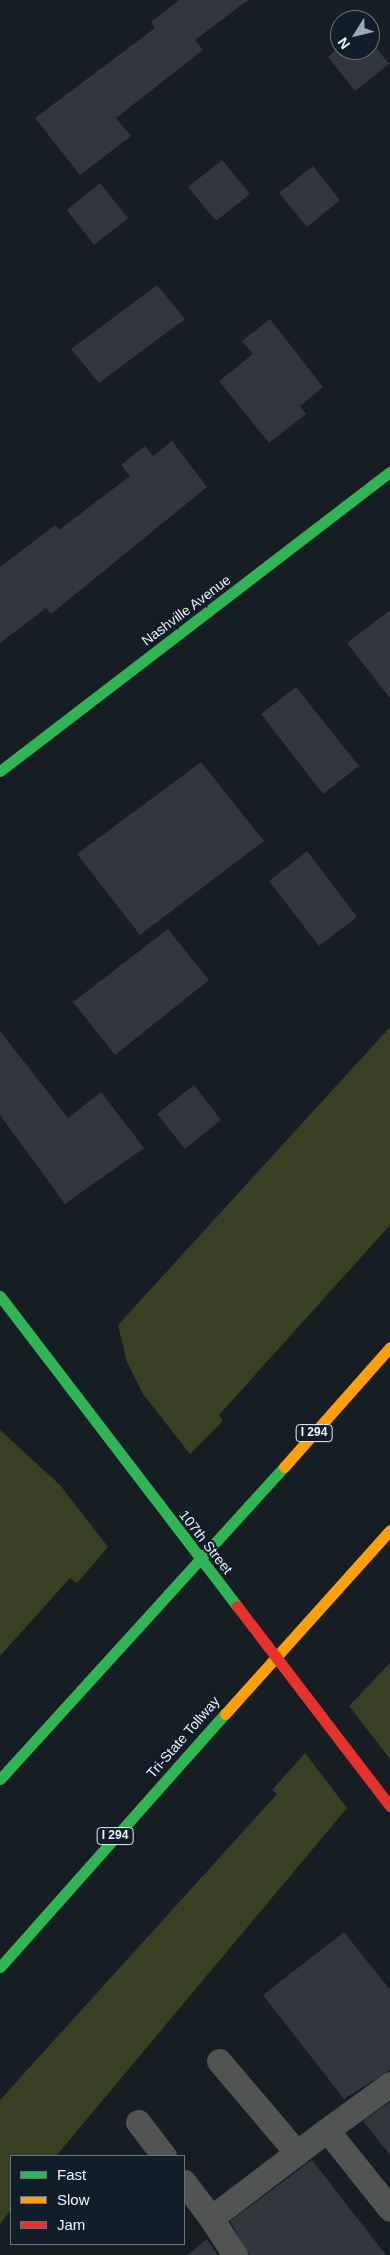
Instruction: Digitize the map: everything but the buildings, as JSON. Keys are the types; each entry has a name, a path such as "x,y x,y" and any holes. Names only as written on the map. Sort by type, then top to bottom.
{"main road":[{"name":"Nashville Avenue","path":"0,771 390,472"},
{"name":"107th Street","path":"0,1296 390,1806"},
{"name":"I 294","path":"0,1779 239,1519 390,1347"},
{"name":"Tri-State Tollway","path":"0,1967 230,1706 390,1530"}],"lane":[{"path":"219,2062 297,2153"},
{"path":"211,2218 390,2084"},
{"path":"138,2122 163,2155"},
{"path":"327,2130 390,2209"},
{"path":"185,2183 235,2255"}],"green space":[{"path":"390,1027 390,1225 219,1415 223,1421 190,1454 143,1394 127,1362 118,1325"},
{"path":"0,1430 60,1485 108,1547 77,1583 70,1578 0,1656"},
{"path":"390,1663 390,1759 349,1706"},
{"path":"305,1753 347,1808 57,2155 10,2155 10,2211 0,2224 0,2100 277,1794 272,1790"}],"traffic: fast":[{"path":"0,771 390,472"},
{"path":"0,1296 237,1606"},
{"path":"0,1779 284,1467"},
{"path":"0,1967 225,1714"}],"traffic: slow":[{"path":"284,1467 390,1347"},
{"path":"225,1714 390,1530"}],"traffic: jam":[{"path":"237,1606 390,1806"}]}
